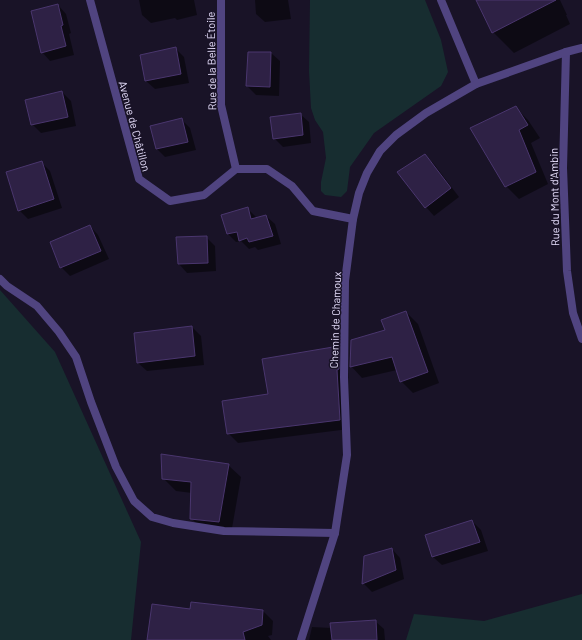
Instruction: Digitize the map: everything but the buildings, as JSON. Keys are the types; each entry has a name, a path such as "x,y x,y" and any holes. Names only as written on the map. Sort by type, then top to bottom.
{"street":[{"name":"Avenue de Châtillon","path":"90,0 138,180 170,201 204,195 236,169"},
{"name":"Rue de la Belle Étoile","path":"221,0 221,105 236,169"},
{"path":"441,0 476,84"},
{"name":"Chemin de Chamoux","path":"301,640 335,533 347,455 344,378 345,281 353,220 359,193 367,173 380,151 396,135 426,113 476,84 566,52 582,48"},
{"name":"Rue du Mont d'Ambin","path":"566,52 563,168 567,271 574,313 582,339"},
{"path":"236,169 267,169 292,186 313,210 353,220"},
{"path":"0,279 7,286 37,306 59,332 76,357 91,402 116,467 134,501 152,518 224,531 335,533"}],"green space":[{"path":"310,0 425,0 441,40 448,72 441,86 374,133 350,167 347,191 341,197 325,195 321,191 321,182 326,158 323,132 315,120 311,108 309,71"},
{"path":"0,290 55,352 141,542 131,640 0,640"},
{"path":"582,594 582,640 406,640 414,614 484,621"}]}
